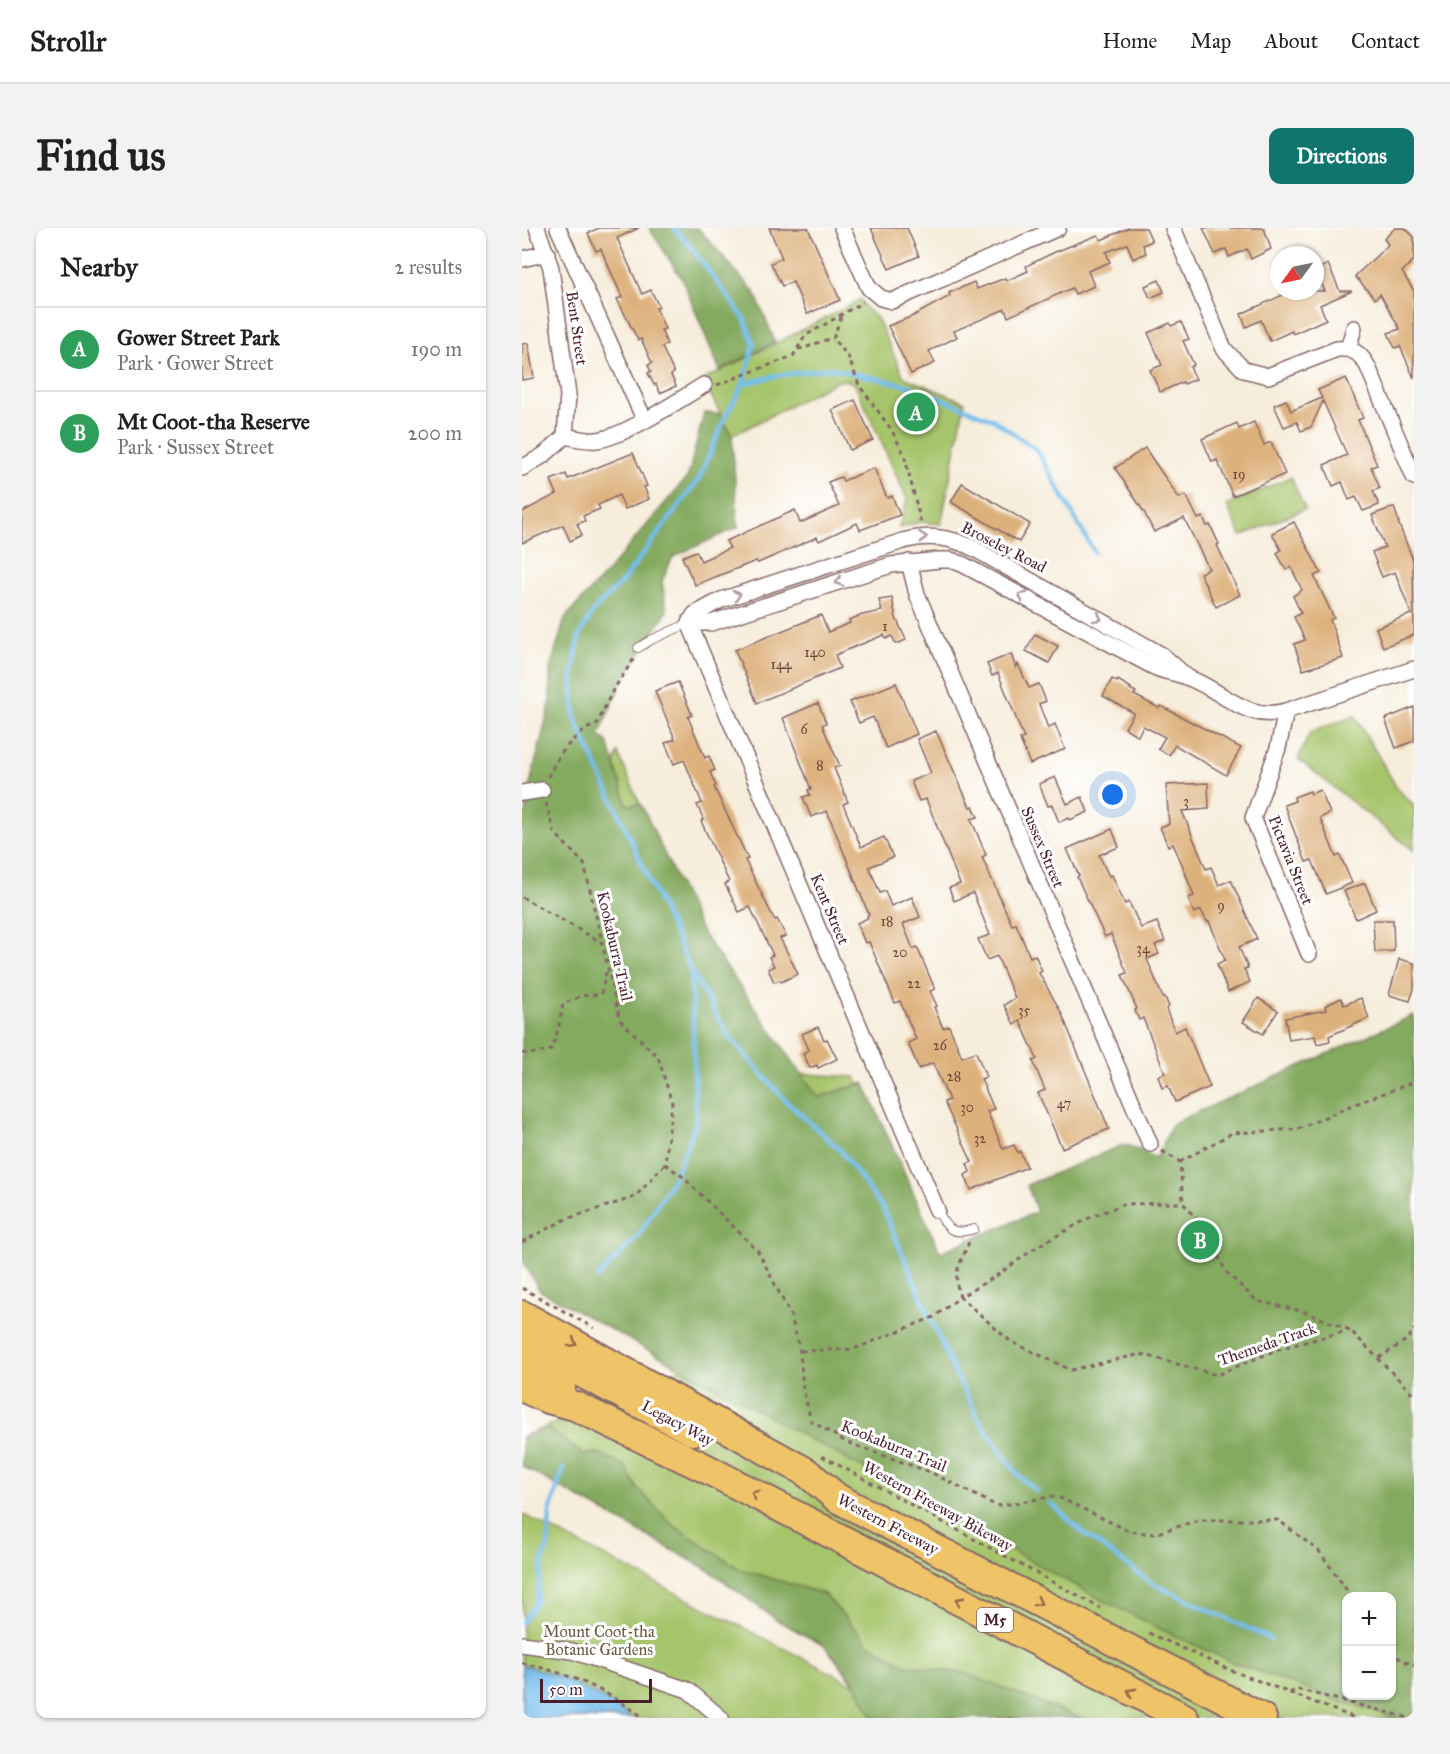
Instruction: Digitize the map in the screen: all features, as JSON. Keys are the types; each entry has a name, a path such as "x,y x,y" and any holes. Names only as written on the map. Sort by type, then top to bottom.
{"highway":[{"name":"Western Freeway","path":"522,1315 806,1472 837,1498 1262,1718"},
{"name":"Legacy Way","path":"522,1342 809,1491 837,1498"},
{"name":"M5","path":"522,1365 559,1384 575,1406"},
{"name":"M5","path":"522,1387 548,1399 575,1406 705,1468 1184,1718"}],"street":[{"name":"Bent Street","path":"537,228 547,253 552,275 568,394 565,436"},
{"name":"Bent Street","path":"558,228 644,419"},
{"path":"842,228 869,288 881,298 892,301 1058,228"},
{"path":"1173,228 1224,349 1244,370 1268,376 1331,351 1348,349 1359,354 1368,367 1414,477"},
{"path":"522,259 547,253"},
{"path":"1348,349 1354,328"},
{"path":"522,468 544,455 565,436 591,440 603,439 625,430 704,385"},
{"name":"Broseley Road","path":"1187,677 1162,654 975,549 945,538 925,536 903,541 729,597 700,610 691,617 689,623 711,623 883,567 940,560 957,562 1154,668 1187,677 1255,713 1272,714 1286,711 1414,669"},
{"name":"Sussex Street","path":"909,562 917,594 1150,1144"},
{"name":"Kent Street","path":"689,623 937,1210"},
{"name":"Pictavia Street","path":"1286,711 1279,744 1253,818 1309,954"},
{"path":"522,793 542,790"},
{"path":"522,1644 572,1651 688,1690 721,1718"}],"lane":[{"name":"Broseley Road","path":"640,647 689,623"},
{"path":"937,1210 947,1228 960,1233 974,1229"}],"path":[{"path":"738,375 758,370 793,356 805,336 864,302"},
{"path":"833,339 841,317"},
{"path":"797,349 826,339 833,339 848,356 859,385 891,429 904,453 925,536"},
{"path":"542,790 556,758 585,729 597,724 612,692 640,647"},
{"name":"Kookaburra Trail","path":"542,790 554,832 584,864 620,1020 658,1057 672,1103 665,1164 682,1176 758,1251 791,1316 800,1351 803,1388 812,1422 846,1442 930,1472 997,1506 1056,1496 1129,1531 1154,1534 1199,1520 1278,1520 1319,1551 1348,1592"},
{"path":"522,897 602,943"},
{"path":"522,1053 551,1050 563,1004 580,996 601,994 607,966"},
{"path":"1180,1162 1232,1134 1298,1129 1414,1082"},
{"path":"1150,1144 1180,1162"},
{"path":"1180,1162 1183,1203 1207,1232 1226,1272 1257,1301 1305,1311 1350,1330 1414,1395"},
{"path":"522,1242 566,1219 635,1197 665,1164"},
{"path":"800,1351 854,1349 934,1317 960,1297 996,1276 1038,1246 1091,1217 1124,1204 1183,1203"},
{"path":"960,1297 955,1279 974,1229"},
{"path":"522,1288 595,1329"},
{"name":"Themeda Track","path":"960,1297 1010,1341 1071,1370 1141,1354 1217,1375 1279,1349 1350,1330"},
{"path":"1379,1358 1408,1339 1414,1329"},
{"name":"Western Freeway Bikeway","path":"813,1451 1101,1608"},
{"path":"1140,1629 1230,1670 1355,1718"},
{"path":"1396,1654 1414,1666"},
{"path":"522,1663 582,1680 616,1697 644,1718"},
{"path":"1290,1693 1296,1689 1410,1718"}],"green space":[{"path":"649,228 698,228 755,293 775,342 720,371 682,279"},
{"path":"860,299 866,309 877,318 904,377 965,402 941,524 920,522 899,528 907,499 855,384 846,380 837,381 732,436 703,380"},
{"path":"704,413 720,414 732,436 738,527 673,557 662,581 667,611 622,682 599,735 608,743 627,805 641,804 701,931 818,1097 864,1083 940,1252 1037,1212 1027,1185 1125,1144 1156,1158 1173,1123 1414,1015 1414,1718 1398,1718 1339,1701 1232,1662 1154,1626 1091,1594 539,1290 522,1259 522,815 526,814 531,780 550,704 550,669 565,618 688,476"},
{"path":"1291,477 1305,509 1241,536 1227,505"},
{"path":"1355,716 1398,790 1414,805 1414,851 1298,759 1310,732"},
{"name":"Mount Coot-tha Botanic Gardens","path":"618,753 755,1071 856,1077 934,1262 1414,1057 1414,1718 522,1718 522,1514 855,1685 825,1646 777,1620 710,1571 522,1466 522,1437 746,1341 589,830"},
{"path":"546,1427 583,1454 599,1453 625,1466 638,1489 674,1526 740,1569 824,1594 868,1643 906,1665 964,1673 1080,1718 873,1718 852,1678 825,1646 777,1620 710,1571 522,1466 522,1437"}],"water":[{"path":"522,1665 549,1673 579,1687 608,1702 631,1718 522,1718"}],"building":[{"path":"599,228 639,228 617,238 642,294 651,290 659,307 656,308 665,329 661,330 667,344 662,347 674,373 671,375 676,386 660,393 648,373 651,372 648,365 652,363 641,339 638,340 617,299 622,297 601,249 596,251 588,233"},
{"path":"769,228 808,228 840,300 807,314 793,282 782,286 771,263 782,258"},
{"path":"871,228 907,228 919,256 889,269"},
{"path":"1128,228 1146,228 1152,241 1143,245 1146,253 1133,259 1127,244 1106,252 1110,262 1088,271 1094,286 1075,294 1072,288 1008,317 1005,309 954,331 957,337 929,351 935,363 911,374 888,326 913,316 950,296 949,293 974,282 977,289 1005,278 1006,281 1028,271 1026,266 1055,252 1098,235 1101,240"},
{"path":"1203,228 1264,228 1270,246 1270,250 1251,259 1247,249 1229,257 1226,249 1215,254"},
{"path":"1395,228 1405,228 1414,237 1414,260 1402,272 1414,291 1414,378 1400,346 1395,348 1388,333 1400,329 1380,294 1375,299 1355,276 1386,247 1388,244 1384,239"},
{"path":"1328,264 1340,291 1352,291 1320,305 1326,319 1293,334 1292,331 1270,341 1261,320 1246,327 1241,314 1272,300 1324,300 1324,266"},
{"path":"1159,280 1164,292 1150,298 1145,286"},
{"path":"1181,322 1189,339 1183,341 1194,365 1190,367 1196,379 1160,392 1150,370 1162,365 1148,333 1170,323 1171,326"},
{"path":"528,343 534,378 522,380 522,344"},
{"path":"1346,378 1363,418 1358,420 1377,465 1371,467 1380,488 1373,491 1379,505 1363,511 1356,497 1349,500 1342,482 1333,486 1324,465 1347,455 1323,401 1311,427 1301,431 1297,422 1284,427 1274,405 1286,400 1291,411 1322,398 1318,390"},
{"path":"855,400 873,440 850,450 832,410"},
{"path":"1254,422 1264,445 1271,442 1285,474 1233,496 1217,460 1212,462 1202,439 1237,423 1239,429"},
{"path":"1145,448 1179,498 1186,495 1198,519 1203,517 1207,526 1210,525 1240,595 1216,607 1200,573 1209,569 1184,518 1154,532 1144,512 1115,468"},
{"path":"633,453 647,486 644,487 649,499 625,509 619,495 598,505 600,509 583,516 585,521 577,524 582,535 570,541 563,525 522,543 522,512 557,494 551,480 566,474 568,479"},
{"path":"874,468 887,498 892,496 900,515 860,530 857,523 819,541 817,537 758,563 756,561 695,585 682,557 696,551 701,561 730,548 726,541 795,510 800,523 839,506 828,482 841,477 843,481"},
{"path":"962,483 1030,524 1019,542 951,502"},
{"path":"1394,507 1413,560 1414,635 1383,647 1376,628 1411,614 1395,572 1382,577 1372,552 1385,547 1372,515"},
{"path":"1294,522 1321,573 1314,576 1334,618 1330,620 1343,658 1303,670 1294,644 1305,640 1294,617 1301,613 1293,596 1302,590 1291,567 1286,570 1277,553 1281,550 1272,533"},
{"path":"892,598 896,618 906,640 896,644 892,636 886,639 884,635 835,655 840,668 757,703 735,650 821,615 828,632 850,623 849,620 882,611 879,600"},
{"path":"1035,634 1058,646 1049,663 1026,651"},
{"path":"1011,654 1016,668 1018,664 1029,688 1039,684 1046,701 1039,704 1048,728 1055,724 1065,749 1030,764 1020,739 1024,738 998,673 992,676 987,664"},
{"path":"1112,679 1131,688 1136,692 1134,695 1159,708 1161,706 1241,748 1226,775 1175,745 1169,755 1158,749 1165,737 1143,726 1138,736 1125,728 1134,713 1103,696"},
{"path":"678,682 692,715 688,717 705,758 709,756 715,770 710,772 716,786 714,787 748,859 745,860 770,911 786,936 780,938 798,974 781,982 780,980 774,982 768,969 774,966 769,957 773,955 750,907 739,912 725,884 729,882 701,821 704,820 697,805 702,803 684,760 674,764 665,743 675,739 655,691"},
{"path":"896,683 917,734 886,748 873,717 859,723 850,702"},
{"path":"818,703 826,723 822,725 840,766 834,768 848,802 843,804 861,847 884,837 893,857 869,867 880,893 885,891 891,906 912,897 920,917 903,924 913,949 917,947 935,989 930,991 937,1006 934,1007 943,1028 949,1026 962,1057 976,1052 986,1077 981,1079 994,1109 987,1111 1003,1149 1014,1145 1018,1153 1020,1151 1027,1167 971,1190 965,1175 970,1172 967,1164 972,1162 944,1102 949,1100 933,1063 919,1069 908,1043 916,1039 900,1001 895,1003 869,942 865,943 857,923 868,918 869,915 827,811 811,817 803,797 810,795 808,790 811,789 783,718"},
{"path":"1414,707 1414,741 1396,748 1385,719"},
{"path":"936,731 970,807 973,806 978,817 971,819 986,855 982,857 1012,925 1016,924 1030,957 1035,955 1042,971 1039,973 1061,1012 1109,1129 1062,1148 1038,1093 1045,1090 1033,1061 1037,1059 1020,1021 1014,1024 1004,1005 1015,998 997,956 987,960 978,939 990,935 973,893 954,901 949,888 960,884 926,799 919,801 911,781 931,773 917,739"},
{"path":"1055,777 1067,804 1082,797 1088,812 1059,822 1052,805 1048,806 1039,784"},
{"path":"1208,783 1209,809 1182,811 1206,869 1211,867 1219,885 1231,880 1257,939 1239,947 1248,968 1244,969 1250,982 1228,992 1217,964 1225,960 1209,921 1207,922 1201,910 1194,913 1188,898 1194,896 1182,864 1173,844 1168,846 1160,827 1169,824 1166,785"},
{"path":"1320,790 1330,813 1320,818 1336,857 1340,855 1352,883 1326,894 1312,860 1306,862 1284,805 1295,801 1294,797"},
{"path":"1112,829 1119,847 1099,855 1109,876 1112,875 1125,904 1129,902 1141,928 1157,922 1165,941 1155,945 1159,954 1147,959 1169,1007 1166,1009 1175,1032 1185,1027 1210,1087 1175,1102 1168,1086 1162,1088 1158,1076 1165,1073 1143,1018 1139,1020 1135,1010 1137,1009 1122,975 1127,973 1111,934 1105,937 1077,877 1079,876 1067,849"},
{"path":"1365,883 1376,910 1356,919 1344,891"},
{"path":"1373,920 1393,920 1394,951 1375,952"},
{"path":"1399,959 1414,963 1414,989 1410,1001 1389,995"},
{"path":"1258,998 1278,1011 1263,1034 1243,1022"},
{"path":"1341,998 1344,1005 1361,998 1369,1018 1329,1036 1330,1041 1317,1044 1315,1036 1289,1040 1285,1018 1326,1010 1325,1006"},
{"path":"818,1027 837,1059 818,1068 817,1065 810,1068 803,1053 809,1050 802,1034"}],"waterway":[{"path":"597,1278 639,1235 675,1176 696,1123 691,970 575,719 572,679 579,636 594,610 622,582 699,479 725,418 743,384 754,344 744,318 674,228"},
{"path":"743,384 775,376 830,368 910,386 994,420 1037,450 1094,552"},
{"path":"692,972 728,1035 786,1101 840,1150 882,1207 951,1365 982,1425 1019,1476 1036,1491"},
{"path":"522,1622 537,1600 543,1558 548,1546 550,1512 563,1469"},
{"path":"1050,1503 1081,1531 1150,1582 1270,1639"}],"place":[{"name":"Gower Street Park","path":"916,412"},
{"name":"Mt Coot-tha Reserve","path":"1200,1240"}]}
